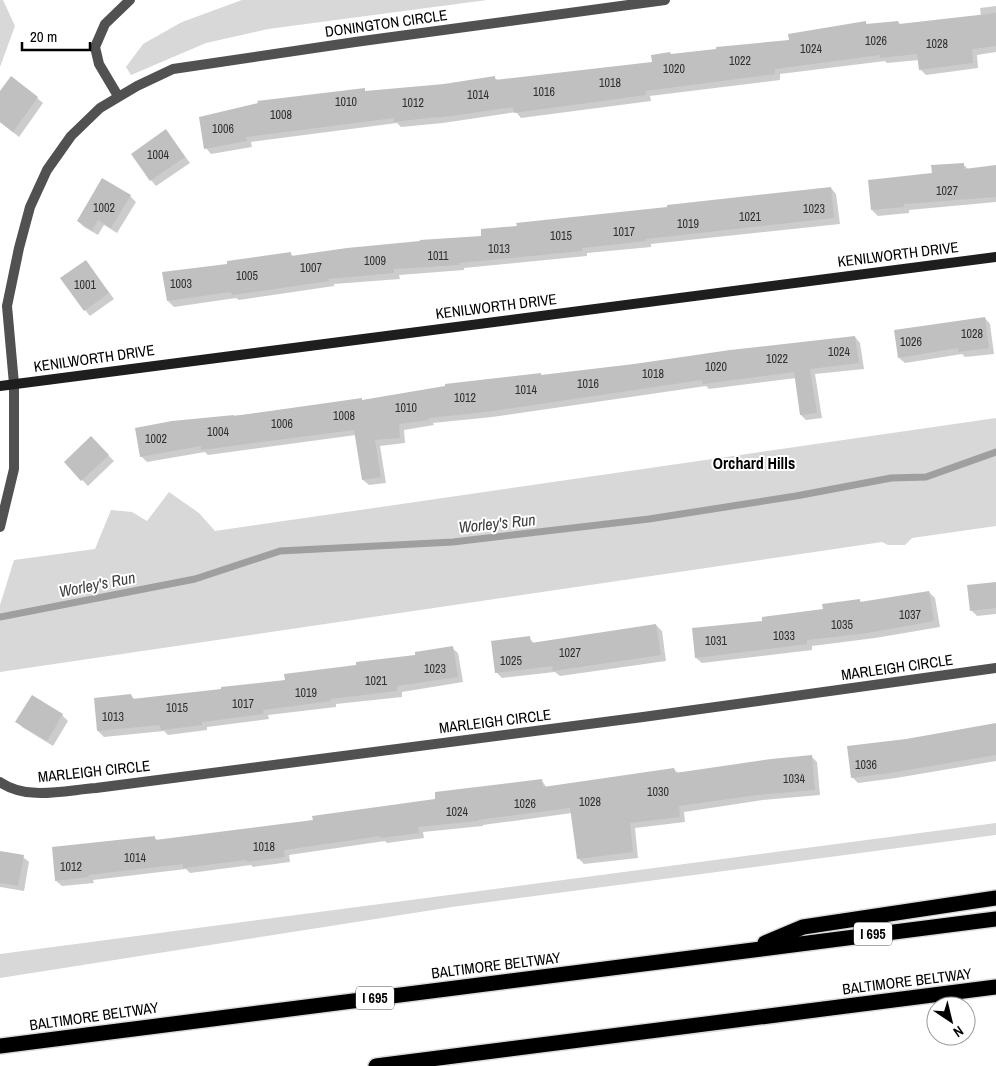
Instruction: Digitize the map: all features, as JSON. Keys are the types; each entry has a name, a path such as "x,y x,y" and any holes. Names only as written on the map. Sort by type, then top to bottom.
{"highway":[{"path":"750,950 802,926 996,898"},
{"name":"BALTIMORE BELTWAY","path":"0,1046 996,918"},
{"name":"BALTIMORE BELTWAY","path":"376,1066 996,988"}],"street":[{"path":"118,96 99,64 95,47 105,24 130,0"},
{"name":"DONINGTON CIRCLE","path":"14,384 7,306 30,207 47,170 71,136 100,108 118,96 173,69 665,0"},
{"name":"KENILWORTH DRIVE","path":"0,386 996,257"},
{"path":"0,527 14,468 14,384"},
{"name":"MARLEIGH CIRCLE","path":"0,782 8,788 30,793 96,788 643,717 996,668"}],"shaded area":[{"path":"0,0 3,0 15,26 0,67"},
{"path":"242,0 487,0 268,29 206,43 131,75 126,67 143,44 182,22"},
{"path":"996,418 996,526 912,538 905,545 888,545 882,542 0,672 0,605 14,560 95,549 111,510 132,512 147,521 169,492 199,513 215,531"},
{"path":"996,823 996,835 452,907 0,978 0,954"}],"building":[{"path":"996,13 996,46 972,49 973,63 919,70 917,54 880,58 880,55 775,69 775,74 645,91 646,95 514,113 513,107 394,122 394,118 246,137 247,141 204,149 199,117 258,103 257,101 365,88 365,91 444,84 495,76 495,80 652,62 651,55 789,40 788,34 866,21 866,24 898,21 899,24"},
{"path":"11,76 38,97 13,132 0,122 0,91"},
{"path":"166,129 185,157 150,181 131,154"},
{"path":"964,163 964,169 996,165 996,197 904,204 904,207 871,210 868,180 932,173 931,165"},
{"path":"102,178 131,195 111,228 98,220 92,230 77,221"},
{"path":"831,187 834,218 646,239 646,241 582,248 582,251 459,263 459,265 394,269 394,273 328,279 329,281 232,295 231,292 167,301 162,272 227,264 227,261 291,252 291,256 420,240 481,236 481,229 517,226 516,223"},
{"path":"86,260 109,293 84,311 60,278"},
{"path":"985,317 989,348 958,352 958,348 898,358 894,330"},
{"path":"855,336 859,363 810,369 817,413 800,415 794,372 703,384 702,380 486,412 429,418 429,420 399,424 400,438 375,440 381,477 362,480 354,430 201,450 201,446 140,457 135,428 172,421 234,416 362,398 362,400 445,386 445,384 541,373 541,375 730,350"},
{"path":"91,436 109,455 81,481 64,462"},
{"path":"996,582 996,608 970,611 967,585"},
{"path":"929,591 934,621 868,633 807,640 807,644 695,658 692,628 762,621 762,617 823,609 822,604 860,599 860,602"},
{"path":"656,624 661,655 553,671 552,666 495,673 491,641 530,636 531,643"},
{"path":"453,646 458,677 397,686 397,691 263,710 264,714 202,722 202,725 161,730 160,725 97,731 94,698 131,694 132,699 285,680 284,674 356,665 356,662 415,655 415,652"},
{"path":"32,695 63,714 47,741 15,722"},
{"path":"996,723 996,755 851,778 847,746 906,739"},
{"path":"812,755 815,790 757,795 679,806 680,817 630,823 633,852 577,859 570,808 418,827 419,833 381,838 380,836 284,850 285,857 183,868 183,864 88,875 89,877 55,881 52,847 155,836 155,840 313,820 312,816 435,799 435,792 542,779 543,787 674,768 675,773"},
{"path":"0,851 24,855 18,886 0,883"}],"waterway":[{"name":"Worley's Run","path":"0,617 195,579 280,551 453,542 649,519 796,496 891,478 926,477 996,452"}],"district":[{"name":"Orchard Hills","path":"754,463"}]}
